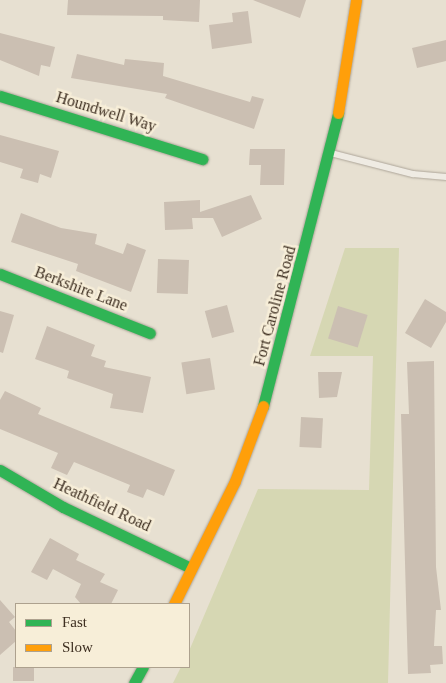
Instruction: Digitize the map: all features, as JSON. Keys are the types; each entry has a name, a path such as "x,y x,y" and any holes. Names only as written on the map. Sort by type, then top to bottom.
{"street":[{"name":"Fort Caroline Road","path":"174,603 235,481 273,381 331,153 356,0"},
{"name":"Houndwell Way","path":"0,96 202,159"},
{"name":"Berkshire Lane","path":"0,274 150,333"},
{"name":"Heathfield Road","path":"0,470 63,507 191,568"},
{"path":"134,683 142,668"}],"lane":[{"path":"331,153 414,174 446,177"}],"green space":[{"path":"345,248 399,248 388,683 173,683 180,668 190,668 190,649 258,489 369,490 373,356 310,356"}],"building":[{"path":"68,0 200,0 199,22 163,20 163,16 67,15"},
{"path":"253,0 306,0 300,18"},
{"path":"248,11 252,43 212,49 209,25 233,22 232,13"},
{"path":"0,33 55,47 50,67 41,65 39,76 0,60"},
{"path":"446,40 446,61 417,68 412,48"},
{"path":"77,54 124,65 125,59 164,63 163,76 250,102 252,96 264,99 254,129 165,98 167,94 71,78"},
{"path":"0,135 59,151 51,178 40,174 38,183 20,178 23,169 0,162"},
{"path":"250,149 285,149 284,185 260,185 261,165 249,165"},
{"path":"251,195 262,219 222,237 213,218 192,218 193,229 165,230 164,202 200,200 200,212"},
{"path":"21,213 61,228 97,234 95,244 123,254 127,243 146,250 131,292 76,271 78,264 11,242"},
{"path":"158,259 189,260 188,294 157,293"},
{"path":"425,299 446,312 446,322 431,348 405,333"},
{"path":"227,305 234,332 212,338 205,311"},
{"path":"338,306 368,315 358,348 328,339"},
{"path":"0,311 14,315 3,353 0,352"},
{"path":"47,326 95,345 91,356 106,361 104,367 151,377 143,413 110,408 113,394 67,378 69,371 35,359"},
{"path":"210,358 215,390 186,394 181,363"},
{"path":"434,361 436,567 441,610 436,610 434,646 442,646 443,664 430,665 431,673 408,674 401,414 409,414 407,362"},
{"path":"318,372 342,372 337,397 319,398"},
{"path":"5,391 41,408 38,414 175,470 164,496 147,489 143,498 127,492 130,485 74,462 67,475 51,468 58,453 0,429 0,400"},
{"path":"301,417 323,418 321,448 299,447"},
{"path":"50,538 79,554 76,560 105,574 100,582 118,590 112,603 80,603 75,597 81,584 53,569 47,580 31,572"},
{"path":"0,600 15,617 9,622 15,630 15,642 0,655"},
{"path":"13,667 34,668 34,681 13,681"}],"traffic: fast":[{"path":"0,96 202,159"},
{"path":"263,406 338,113"},
{"path":"0,274 150,333"},
{"path":"0,470 63,507 191,568"},
{"path":"134,683 142,668"}],"traffic: slow":[{"path":"338,113 356,0"},
{"path":"174,603 235,481 263,406"}]}
